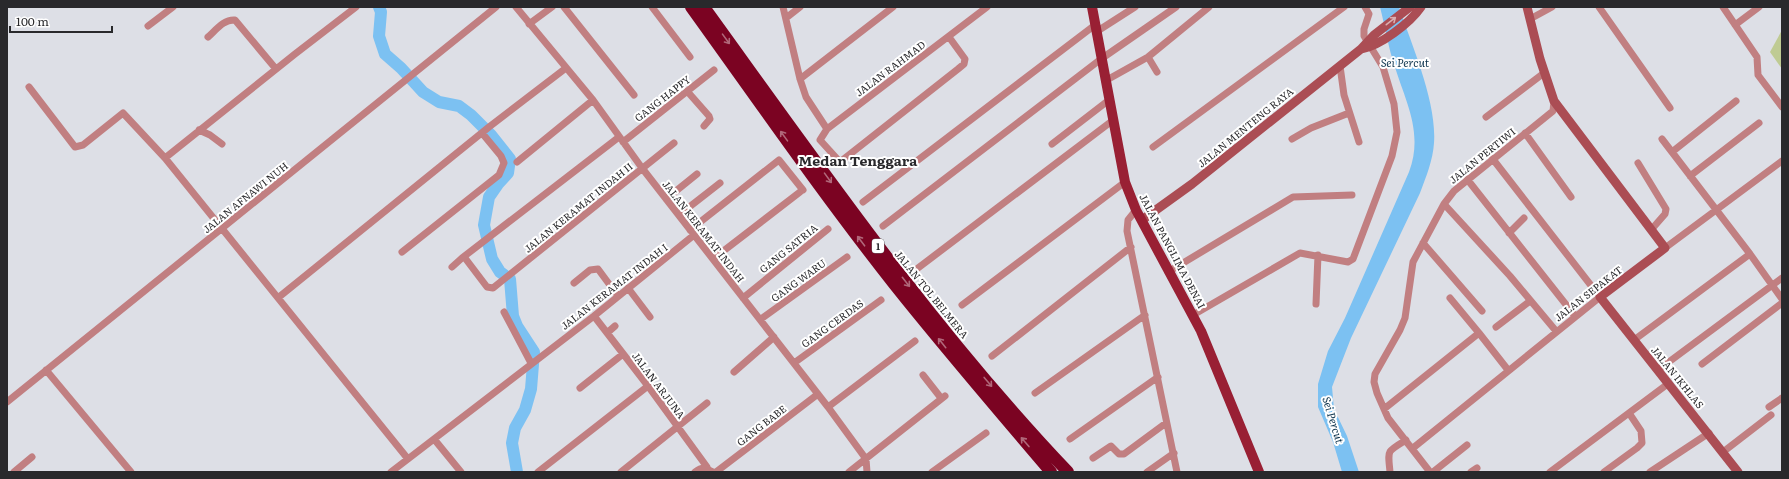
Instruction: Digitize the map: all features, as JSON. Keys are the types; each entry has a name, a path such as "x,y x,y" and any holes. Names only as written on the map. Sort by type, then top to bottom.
{"highway":[{"name":"1","path":"691,7 894,285 980,390 1051,472"},
{"name":"JALAN TOL BELMERA","path":"704,7 858,219 922,302 1005,403 1068,472"}],"main road":[{"name":"JALAN PANGLIMA DENAI","path":"1092,7 1112,121 1125,182 1136,210 1168,272 1193,315 1259,472"}],"street":[{"path":"148,26 173,7"},
{"path":"165,158 294,54 356,7"},
{"name":"JALAN AFNAWI NUH","path":"7,402 496,7"},
{"name":"JALAN KERAMAT INDAH","path":"516,7 593,100 642,168 818,394 866,459"},
{"path":"529,24 552,7"},
{"path":"564,7 634,95"},
{"path":"652,7 690,57"},
{"path":"783,7 800,79 809,103 827,129 820,140 840,162 961,66 965,58 949,37"},
{"path":"786,18 800,7"},
{"path":"800,79 893,7"},
{"name":"JALAN RAHMAD","path":"827,129 987,7"},
{"path":"863,202 1096,28 1136,7"},
{"path":"884,226 1101,59 1176,7"},
{"path":"1105,81 1148,57 1210,7"},
{"path":"1153,146 1344,7"},
{"path":"1193,315 1298,254 1304,252 1348,262 1352,260 1394,150 1397,128 1392,94 1382,63 1366,46 1364,32 1369,14 1365,7"},
{"name":"JALAN MENTENG RAYA","path":"1376,39 1409,7"},
{"path":"1527,7 1544,72 1554,101 1665,248"},
{"path":"1530,19 1552,7"},
{"path":"1599,7 1670,108"},
{"path":"1723,7 1757,58 1758,75 1782,107"},
{"path":"1735,25 1759,7"},
{"name":"JALAN MENTENG RAYA","path":"1142,220 1192,184 1366,46 1419,9"},
{"path":"208,37 223,24 230,20 235,20 276,69"},
{"path":"1148,57 1157,72"},
{"path":"1340,66 1344,95 1359,142"},
{"path":"279,297 493,124 566,68"},
{"name":"GANG HAPPY","path":"452,267 481,242 714,70"},
{"path":"1486,117 1544,72"},
{"path":"29,87 75,148 83,145 123,113 165,158 279,297 408,459"},
{"path":"687,91 709,116 710,119 704,126"},
{"path":"517,162 593,100"},
{"path":"1052,144 1109,100"},
{"name":"JALAN PERTIWI","path":"1431,472 1384,409 1375,388 1374,378 1403,324 1413,262 1444,204 1454,191 1467,179 1553,111 1554,101"},
{"path":"1672,152 1736,101"},
{"path":"1292,139 1311,128 1349,113"},
{"path":"918,268 1112,121"},
{"path":"1690,176 1758,123"},
{"path":"199,130 210,135 222,144"},
{"path":"402,252 499,175 504,163 501,156 483,132"},
{"path":"1525,133 1571,197"},
{"path":"1662,139 1750,254 1782,299"},
{"name":"JALAN KERAMAT INDAH II","path":"462,258 466,260 488,287 491,288 527,262 674,143"},
{"path":"1492,158 1600,297"},
{"name":"JALAN KERAMAT INDAH I","path":"391,472 545,352 594,316 779,160 801,191 713,259"},
{"name":"JALAN SEPAKAT","path":"1413,448 1575,316 1782,161"},
{"path":"1638,163 1666,209 1665,214 1651,230"},
{"path":"666,199 698,174"},
{"path":"1467,179 1575,316"},
{"path":"962,305 1125,182"},
{"path":"678,215 720,183"},
{"path":"1168,272 1293,197 1352,195"},
{"path":"1444,204 1556,331"},
{"path":"1136,210 1128,220 1126,227 1177,472"},
{"path":"1509,233 1524,218"},
{"name":"GANG SATRIA","path":"743,298 828,229"},
{"path":"1423,243 1482,311"},
{"path":"992,356 1131,247"},
{"path":"1634,340 1750,254"},
{"path":"1316,304 1318,255"},
{"name":"GANG WARU","path":"760,319 847,257"},
{"path":"574,283 590,270 598,269 618,296"},
{"path":"1658,370 1782,278"},
{"path":"628,288 650,318"},
{"name":"JALAN IKHLAS","path":"1600,297 1709,433 1738,472"},
{"path":"1450,298 1480,333 1508,370"},
{"name":"GANG CERDAS","path":"794,363 881,300"},
{"path":"1496,327 1530,301"},
{"path":"1702,364 1782,303"},
{"path":"504,312 532,362"},
{"path":"1035,393 1145,315"},
{"name":"JALAN ARJUNA","path":"594,316 648,386 707,467"},
{"path":"607,333 615,326"},
{"path":"1384,409 1480,333"},
{"path":"734,372 774,337"},
{"path":"828,407 914,341"},
{"path":"580,388 623,354"},
{"path":"46,370 131,472"},
{"path":"848,472 943,397 923,375"},
{"path":"1070,439 1158,377"},
{"path":"1550,472 1669,384"},
{"path":"538,472 648,386"},
{"name":"GANG BABE","path":"716,472 818,394"},
{"path":"1723,452 1770,411 1782,398"},
{"path":"621,472 707,403"},
{"path":"1604,472 1642,443 1641,431 1629,414"},
{"path":"1093,458 1110,446 1119,454 1124,454 1166,423"},
{"path":"932,472 986,433"},
{"path":"1650,472 1709,433"},
{"path":"434,439 461,472"},
{"path":"1390,472 1389,453 1391,449 1406,440"},
{"path":"1431,472 1467,445"},
{"path":"1147,472 1174,453"},
{"path":"14,472 32,457"},
{"path":"866,459 867,472"},
{"path":"695,472 707,467 713,472"}],"green space":[{"path":"1782,30 1782,69 1770,52"}],"water":[{"name":"Sei Percut","path":"1380,7 1399,7 1417,56 1428,92 1434,127 1434,143 1431,162 1420,193 1351,338 1332,387 1334,409 1347,436 1359,472 1342,472 1333,442 1318,407 1318,384 1328,351 1345,318 1409,172 1415,143 1414,130 1408,104 1398,78"}],"waterway":[{"path":"379,7 381,12 379,36 385,54 401,68 423,92 439,102 459,106 471,115 491,135 510,159 508,173 489,197 484,225 492,259 500,272 510,279 513,316 517,326 534,352 531,389 525,410 515,428 512,443 517,472"}],"district":[{"name":"Medan Tenggara","path":"858,160"}]}
